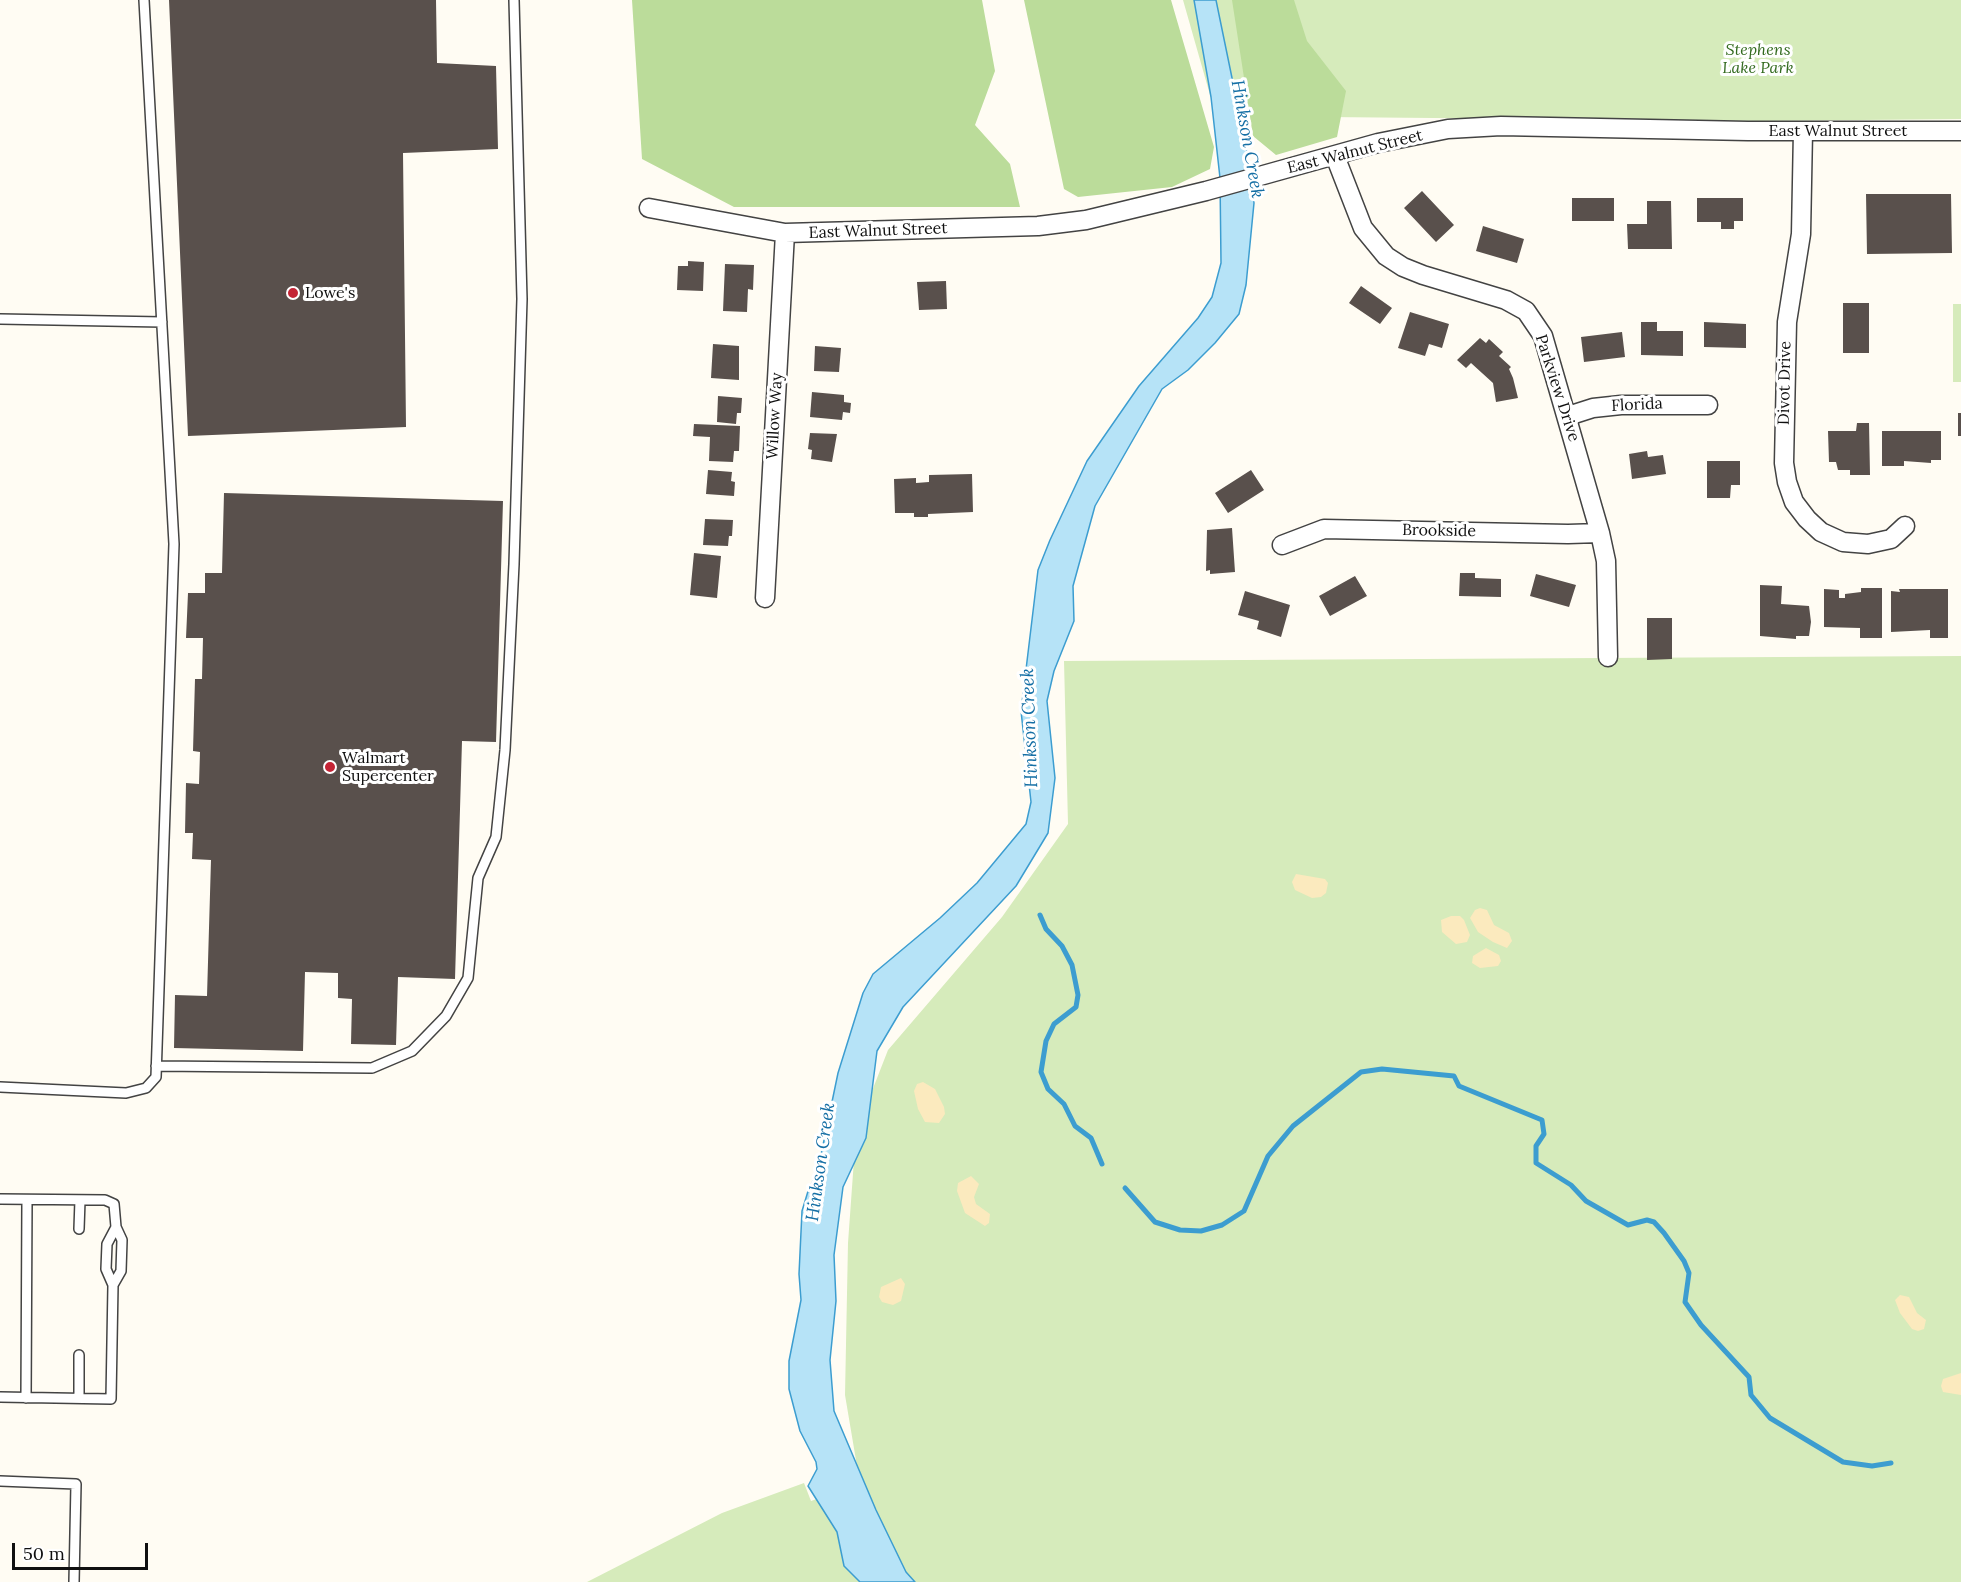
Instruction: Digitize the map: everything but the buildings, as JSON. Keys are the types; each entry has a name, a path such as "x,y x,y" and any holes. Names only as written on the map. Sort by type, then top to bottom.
{"street":[{"name":"East Walnut Street","path":"649,208 785,233 1038,226 1086,220 1206,191 1378,143 1448,129 1501,126 1803,132 1961,130"},
{"name":"Divot Drive","path":"1803,132 1801,234 1787,322 1784,463 1787,482 1794,502 1807,519 1821,532 1843,542 1868,544 1891,539 1905,526"},
{"name":"Parkview Drive","path":"1335,156 1363,228 1386,256 1403,267 1506,300 1526,311 1543,336 1568,416 1606,561 1608,657"},
{"name":"Willow Way","path":"765,598 785,233"},
{"name":"Florida","path":"1568,416 1593,408 1621,405 1708,405"},
{"name":"Brookside","path":"1282,545 1324,529 1600,533"}],"lane":[{"path":"0,1087 126,1093 146,1088 156,1077 174,544 144,0"},
{"path":"156,1066 372,1068 412,1051 446,1016 468,978 478,878 496,837 505,750 522,299 514,0"},
{"path":"0,319 162,322"},
{"path":"0,1199 105,1200 114,1204 116,1227 122,1240 121,1271 113,1285"},
{"path":"26,1398 27,1200"},
{"path":"79,1229 80,1200"},
{"path":"0,1397 111,1399 113,1285 106,1269 107,1244 116,1227"},
{"path":"79,1355 79,1398"},
{"path":"0,1481 76,1484 74,1582"}],"green space":[{"path":"632,0 982,0 995,71 975,125 1010,164 1020,207 734,207 642,159"},
{"path":"1024,0 1171,0 1214,147 1210,169 1172,187 1078,197 1064,189"},
{"name":"Stephens Lake Park","path":"1183,0 1961,0 1961,119 1760,121 1216,116"},
{"path":"1232,0 1294,0 1307,41 1346,91 1337,137 1276,155 1253,136"},
{"path":"1953,304 1961,304 1961,382 1953,382"},
{"path":"1961,656 1961,1582 587,1582 722,1513 804,1483 811,1501 860,1484 845,1395 848,1243 856,1132 888,1050 1002,917 1068,824 1064,661"}],"sand":[{"path":"1296,874 1325,879 1328,883 1326,893 1321,897 1312,898 1295,890 1292,882"},
{"path":"1480,908 1487,910 1494,925 1509,933 1512,941 1507,948 1478,932 1470,918 1475,910"},
{"path":"1451,916 1460,916 1464,920 1470,935 1467,942 1456,944 1442,932 1441,920"},
{"path":"1486,948 1499,955 1501,961 1498,966 1480,968 1472,963 1473,956"},
{"path":"923,1082 935,1089 944,1107 945,1114 939,1123 925,1122 918,1109 914,1091 917,1084"},
{"path":"971,1176 979,1184 974,1197 976,1204 990,1214 989,1223 985,1226 965,1213 957,1191 958,1183"},
{"path":"901,1278 905,1284 901,1301 893,1305 882,1302 879,1297 881,1287"},
{"path":"1900,1295 1909,1297 1917,1313 1926,1320 1924,1329 1918,1331 1912,1329 1900,1313 1895,1300"},
{"path":"1961,1373 1961,1395 1943,1392 1941,1386 1943,1379"}],"water":[{"name":"Hinkson Creek","path":"1194,0 1216,0 1246,146 1254,203 1246,285 1239,314 1188,370 1162,389 1095,506 1073,586 1074,621 1054,671 1047,701 1055,778 1048,833 1016,886 903,1007 877,1051 866,1138 843,1187 834,1255 836,1301 830,1360 834,1411 876,1510 906,1572 915,1582 860,1582 844,1566 837,1532 808,1486 817,1469 816,1462 800,1431 789,1389 789,1361 801,1300 799,1274 802,1211 809,1188 817,1174 838,1073 863,993 873,974 940,918 977,883 1026,824 1031,802 1021,711 1038,570 1050,540 1087,461 1139,386 1198,318 1212,297 1221,263 1220,178 1211,97"}],"waterway":[{"path":"1040,915 1046,929 1062,946 1072,965 1078,995 1076,1007 1054,1024 1046,1041 1041,1072 1048,1089 1064,1104 1075,1126 1091,1138 1102,1164"},
{"path":"1125,1188 1155,1222 1180,1230 1201,1231 1222,1225 1244,1211 1268,1156 1293,1126 1361,1072 1382,1069 1454,1076 1459,1086 1542,1120 1544,1134 1536,1146 1536,1163 1571,1185 1586,1201 1628,1225 1647,1220 1654,1222 1684,1261 1689,1273 1685,1302 1701,1325 1749,1377 1751,1395 1770,1418 1843,1462 1872,1466 1891,1463"}],"place":[{"name":"Lowe's","path":"293,293"},
{"name":"Walmart Supercenter","path":"330,767"}]}
